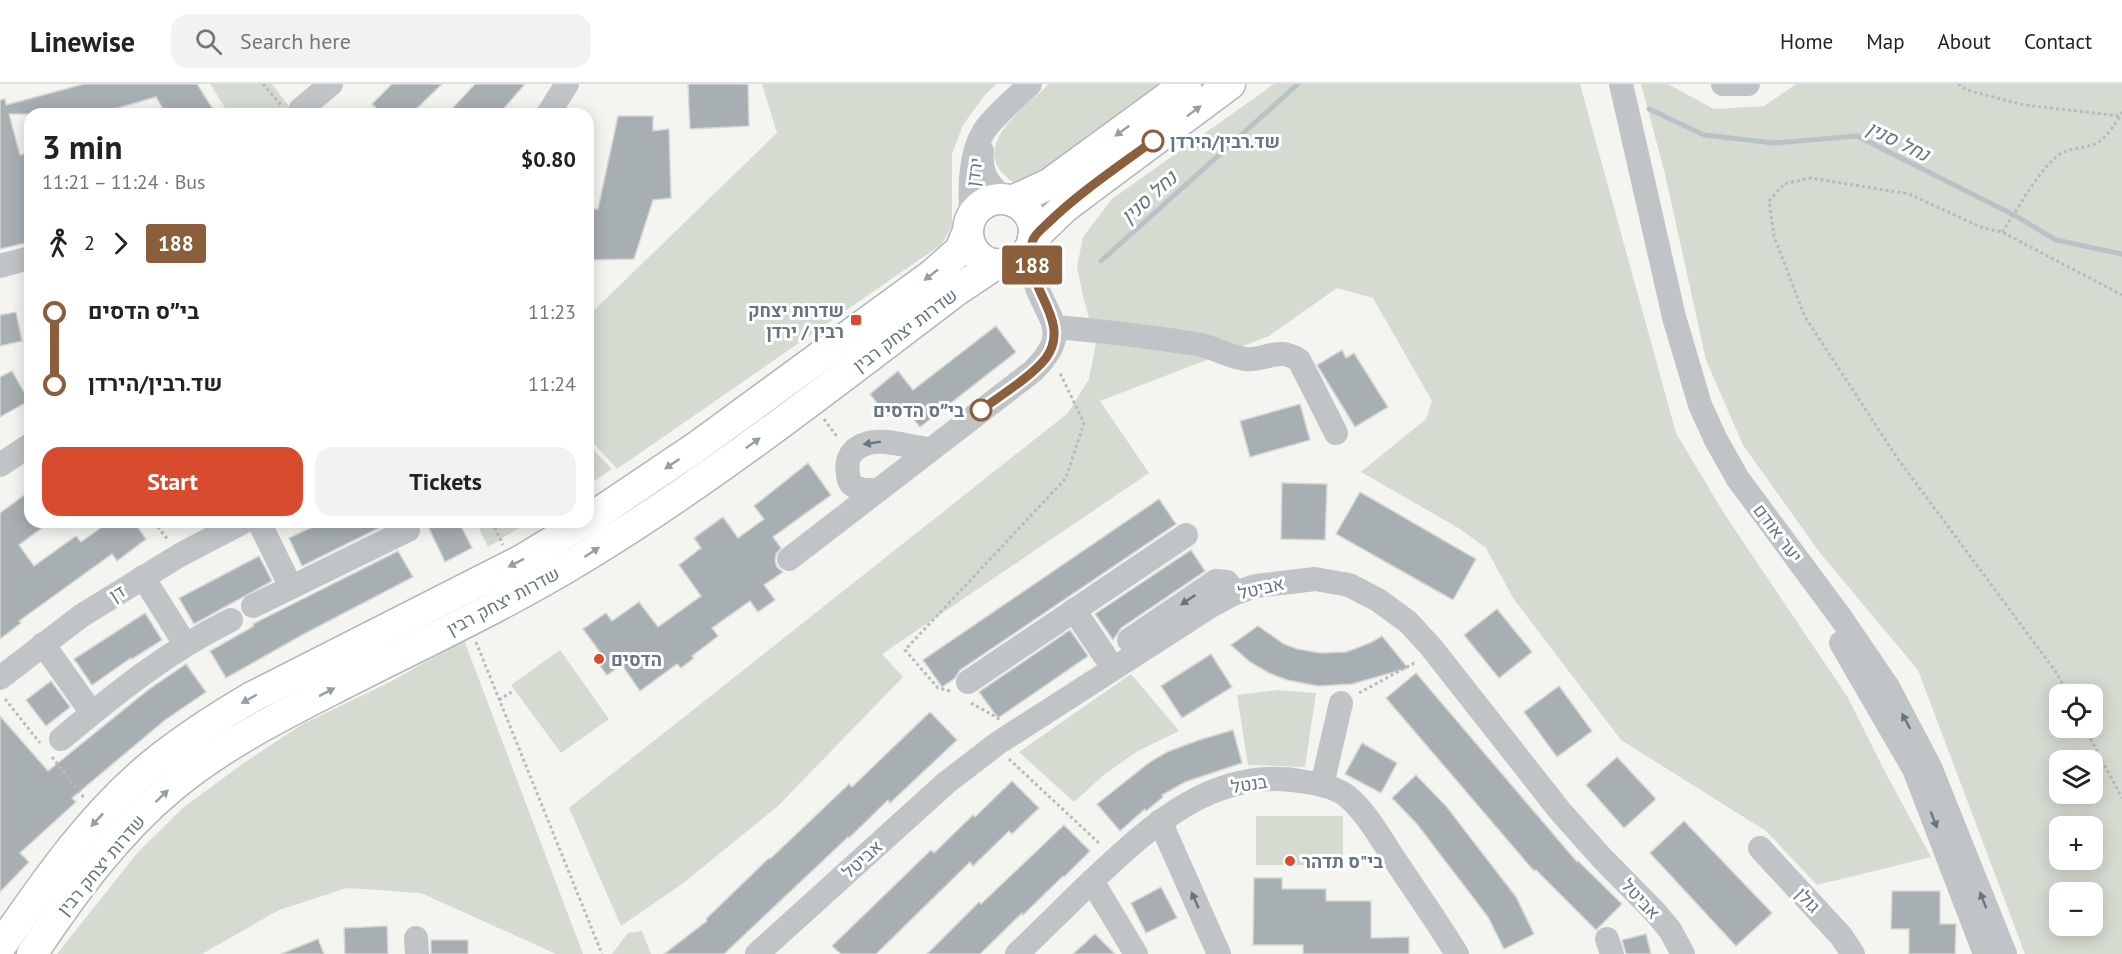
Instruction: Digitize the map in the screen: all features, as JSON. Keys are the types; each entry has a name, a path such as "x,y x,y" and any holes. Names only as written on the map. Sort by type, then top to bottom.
{"main road":[{"path":"1186,84 1049,184 1009,200 987,201 978,208 969,224 968,240 980,257 1000,264 1016,261 1025,255 1033,241 1065,207 1230,84"},
{"path":"1009,200 1026,210 1033,221 1033,241"},
{"name":"שדרות יצחק רבין","path":"594,516 695,448 933,274 960,250 969,224"},
{"name":"שדרות יצחק רבין","path":"32,954 79,886 132,826 172,787 237,740 536,585 583,558 712,473 957,290 1000,264"},
{"name":"שדרות יצחק רבין","path":"0,947 55,868 86,832 119,796 180,744 221,715 252,697 522,560 574,528"}],"street":[{"path":"292,108 331,84"},
{"path":"552,108 567,84"},
{"name":"ירדן","path":"969,224 972,173 979,140 986,128 1030,84"},
{"name":"יער אודם","path":"1611,84 1617,102 1664,320 1691,412 1730,489 1839,640 1914,769 1985,954"},
{"name":"יער אודם","path":"1621,84 1674,316 1700,405 1738,479 1834,609 1888,687 1930,767 2004,954"},
{"path":"1723,84 1748,84"},
{"name":"ירדן","path":"986,128 981,163 983,173 988,184 1009,200"},
{"path":"789,559 1033,371 1045,358 1053,344 1055,327 1035,280 1031,259 1033,241"},
{"path":"0,266 24,260"},
{"path":"1000,264 1014,268 1041,296"},
{"path":"1055,327 1127,333 1201,345 1232,357 1251,359 1279,352 1290,354 1299,360 1336,433"},
{"path":"877,490 855,487 849,480 847,467 850,454 859,446 872,442 886,442 930,450"},
{"path":"0,465 24,449"},
{"name":"דן","path":"0,678 81,615 180,555 232,528"},
{"path":"262,528 291,587"},
{"path":"253,606 408,530 407,528"},
{"path":"964,693 1074,610 1185,535"},
{"path":"143,578 185,644"},
{"name":"אביטל","path":"757,954 996,740 1235,593 1256,586 1315,579 1348,585 1378,600 1408,622 1560,811 1670,930 1683,954"},
{"path":"996,740 1001,725 1216,581 1227,582 1235,593"},
{"path":"1074,610 1105,656"},
{"path":"61,739 127,684 185,644 231,620"},
{"path":"43,644 92,713"},
{"path":"1322,785 1341,703"},
{"name":"בנטל","path":"1017,954 1115,859 1172,812 1200,796 1227,786 1259,780 1294,780 1322,785 1348,796 1372,825 1457,954"},
{"path":"1160,820 1219,954"},
{"name":"גולן","path":"1760,848 1841,936 1853,954"},
{"path":"1092,881 1136,954"}],"path":[{"path":"262,84 292,108"},
{"path":"1958,84 1967,90 2025,105 2121,114"},
{"path":"2002,232 2046,168 2058,155 2095,143 2104,137 2121,114"},
{"path":"2063,684 2056,672 1898,459 1805,317 1774,236 1769,201 1784,184 1811,178 1909,194 1983,228 2002,232 2122,295"},
{"path":"1050,351 1084,423 1066,478 905,650 938,688 964,693 998,718 996,740 1115,859"},
{"path":"810,401 850,454"},
{"path":"467,621 602,954"},
{"path":"1341,703 1434,652"},
{"path":"499,700 513,691"},
{"path":"2090,738 2122,798"}],"shaded area":[{"path":"210,84 272,84 290,108 225,108"},
{"path":"762,84 996,84 984,96 963,125 952,154 952,225 942,244 617,469 594,444 594,310 777,133"},
{"path":"1049,84 1165,84 1037,176 1013,182 999,169 994,156 996,143 1014,117"},
{"path":"1274,84 1580,84 1676,433 1725,515 1847,696 1931,857 1817,885 1766,831 1621,740 1513,598 1486,548 1460,529 1361,472 1426,419 1432,401 1373,298 1337,288 1269,336 1100,401 1149,473 882,654 903,677 778,806 682,884 621,926 569,808 1068,413 1089,379 1096,343 1077,267 1083,237 1112,199"},
{"path":"1641,84 1668,84 1714,109 1764,106 1796,84 2122,84 2122,954 2025,954 1918,670 1820,553 1743,445 1706,360 1665,174"},
{"path":"594,450 612,469 594,481"},
{"path":"479,528 519,528 488,547"},
{"path":"464,640 583,954 556,954 421,893 347,888 279,910 202,954 57,954 138,852 184,807 301,725 392,681"},
{"path":"560,650 609,719 561,753 511,685"},
{"path":"1131,674 1179,731 1138,751 1106,773 1074,802 1019,752"},
{"path":"1278,690 1316,693 1305,767 1248,765 1237,695"},
{"path":"1256,816 1343,816 1343,865 1256,865"},
{"path":"642,931 651,954 612,954 628,933"}],"building":[{"path":"84,84 197,84 212,108 162,108 156,97 118,108 24,108 24,114 9,114 20,155 24,154 24,243 0,249 0,100 5,99 6,105"},
{"path":"392,84 442,84 417,108 376,108 372,104"},
{"path":"475,84 525,84 504,108 453,108"},
{"path":"688,84 748,84 749,126 690,129"},
{"path":"618,116 653,116 653,131 669,129 671,198 653,200 634,259 594,260 594,209 598,209"},
{"path":"16,312 22,341 0,346 0,315"},
{"path":"996,326 1016,352 920,427 902,405 887,416 870,394 898,371 913,390"},
{"path":"1342,350 1346,358 1354,353 1388,407 1355,427 1317,365"},
{"path":"12,371 24,392 24,404 0,417 0,377"},
{"path":"1300,404 1310,440 1250,457 1240,421"},
{"path":"808,463 831,495 773,537 781,548 776,554 775,561 777,567 783,572 764,585 775,600 758,612 750,601 712,628 718,636 692,656 694,658 681,668 677,664 640,691 622,665 607,675 593,657 600,652 583,629 606,613 612,621 639,602 658,627 701,596 679,565 701,548 694,538 723,517 738,538 764,519 754,506"},
{"path":"1282,483 1327,484 1325,540 1281,539"},
{"path":"1360,492 1476,559 1453,600 1336,534"},
{"path":"24,495 24,528 42,528 19,545 34,566 76,536 81,542 101,528 138,528 146,539 117,561 112,554 19,621 21,623 0,639 0,513"},
{"path":"1159,499 1176,524 960,670 955,678 942,687 923,660"},
{"path":"310,528 379,528 302,566 289,538"},
{"path":"429,528 462,528 472,548 445,562"},
{"path":"1191,550 1205,571 1121,628 1113,640 1095,614"},
{"path":"398,551 413,577 226,678 210,651 254,626 253,624"},
{"path":"259,556 272,581 194,624 179,598"},
{"path":"1497,609 1532,652 1499,678 1464,635"},
{"path":"145,613 162,640 92,685 74,659"},
{"path":"1258,626 1284,644 1320,653 1346,652 1382,636 1408,668 1352,684 1318,686 1287,680 1250,662 1231,645"},
{"path":"1070,630 1088,656 998,718 979,692"},
{"path":"1211,654 1232,687 1182,718 1161,686"},
{"path":"186,664 206,692 165,720 72,798 76,802 20,853 29,862 0,892 0,716 48,771 148,690"},
{"path":"1416,673 1577,862 1622,904 1596,930 1536,870 1534,871 1386,698"},
{"path":"51,681 70,707 46,726 26,700"},
{"path":"1559,686 1592,731 1557,757 1524,712"},
{"path":"930,712 957,740 890,803 888,800 724,954 664,954 707,921 706,919 769,858 849,784 852,787"},
{"path":"1233,730 1242,763 1185,782 1162,795 1163,797 1120,831 1097,804 1150,762 1167,752"},
{"path":"1362,743 1397,763 1381,793 1345,774"},
{"path":"1617,757 1656,799 1624,828 1586,785"},
{"path":"1416,775 1446,806 1516,897 1534,934 1504,949 1488,917 1417,824 1392,798"},
{"path":"1012,781 1039,808 1012,834 1009,831 973,866 970,862 876,954 841,954 832,946 931,850 934,853"},
{"path":"1684,821 1772,913 1736,946 1650,853"},
{"path":"1064,825 1090,851 1064,877 1023,915 1022,913 980,954 927,954 979,902 981,904"},
{"path":"1254,878 1282,878 1282,889 1326,889 1326,901 1371,901 1371,938 1409,937 1409,954 1303,954 1303,945 1253,945"},
{"path":"1161,887 1177,918 1146,933 1131,903"},
{"path":"1892,891 1940,891 1940,924 1956,924 1955,954 1909,954 1909,929 1891,929"},
{"path":"387,926 388,954 345,954 344,928"},
{"path":"1095,934 1115,954 1073,954"},
{"path":"1646,934 1651,954 1626,954 1622,940"},
{"path":"318,939 324,954 281,954"},
{"path":"431,940 468,940 468,954 431,954"}],"waterway":[{"name":"נחל סנין","path":"1101,261 1298,84"},
{"name":"נחל סנין","path":"1649,109 1704,135 1774,143 1857,136 2014,215 2056,240 2122,254"}],"bus line":[{"name":"188","path":"981,410 1033,371 1045,358 1053,344 1055,327 1035,280 1031,259 1033,238 1065,207 1153,141"}],"place":[{"name":"שד.רבין/הירדן","path":"1153,141"},
{"name":"שדרות יצחק רבין / ירדן","path":"856,320"},
{"name":"בי״ס הדסים","path":"981,410"},
{"name":"הדסים","path":"599,659"},
{"name":"בי\"ס תדהר","path":"1290,861"}]}
